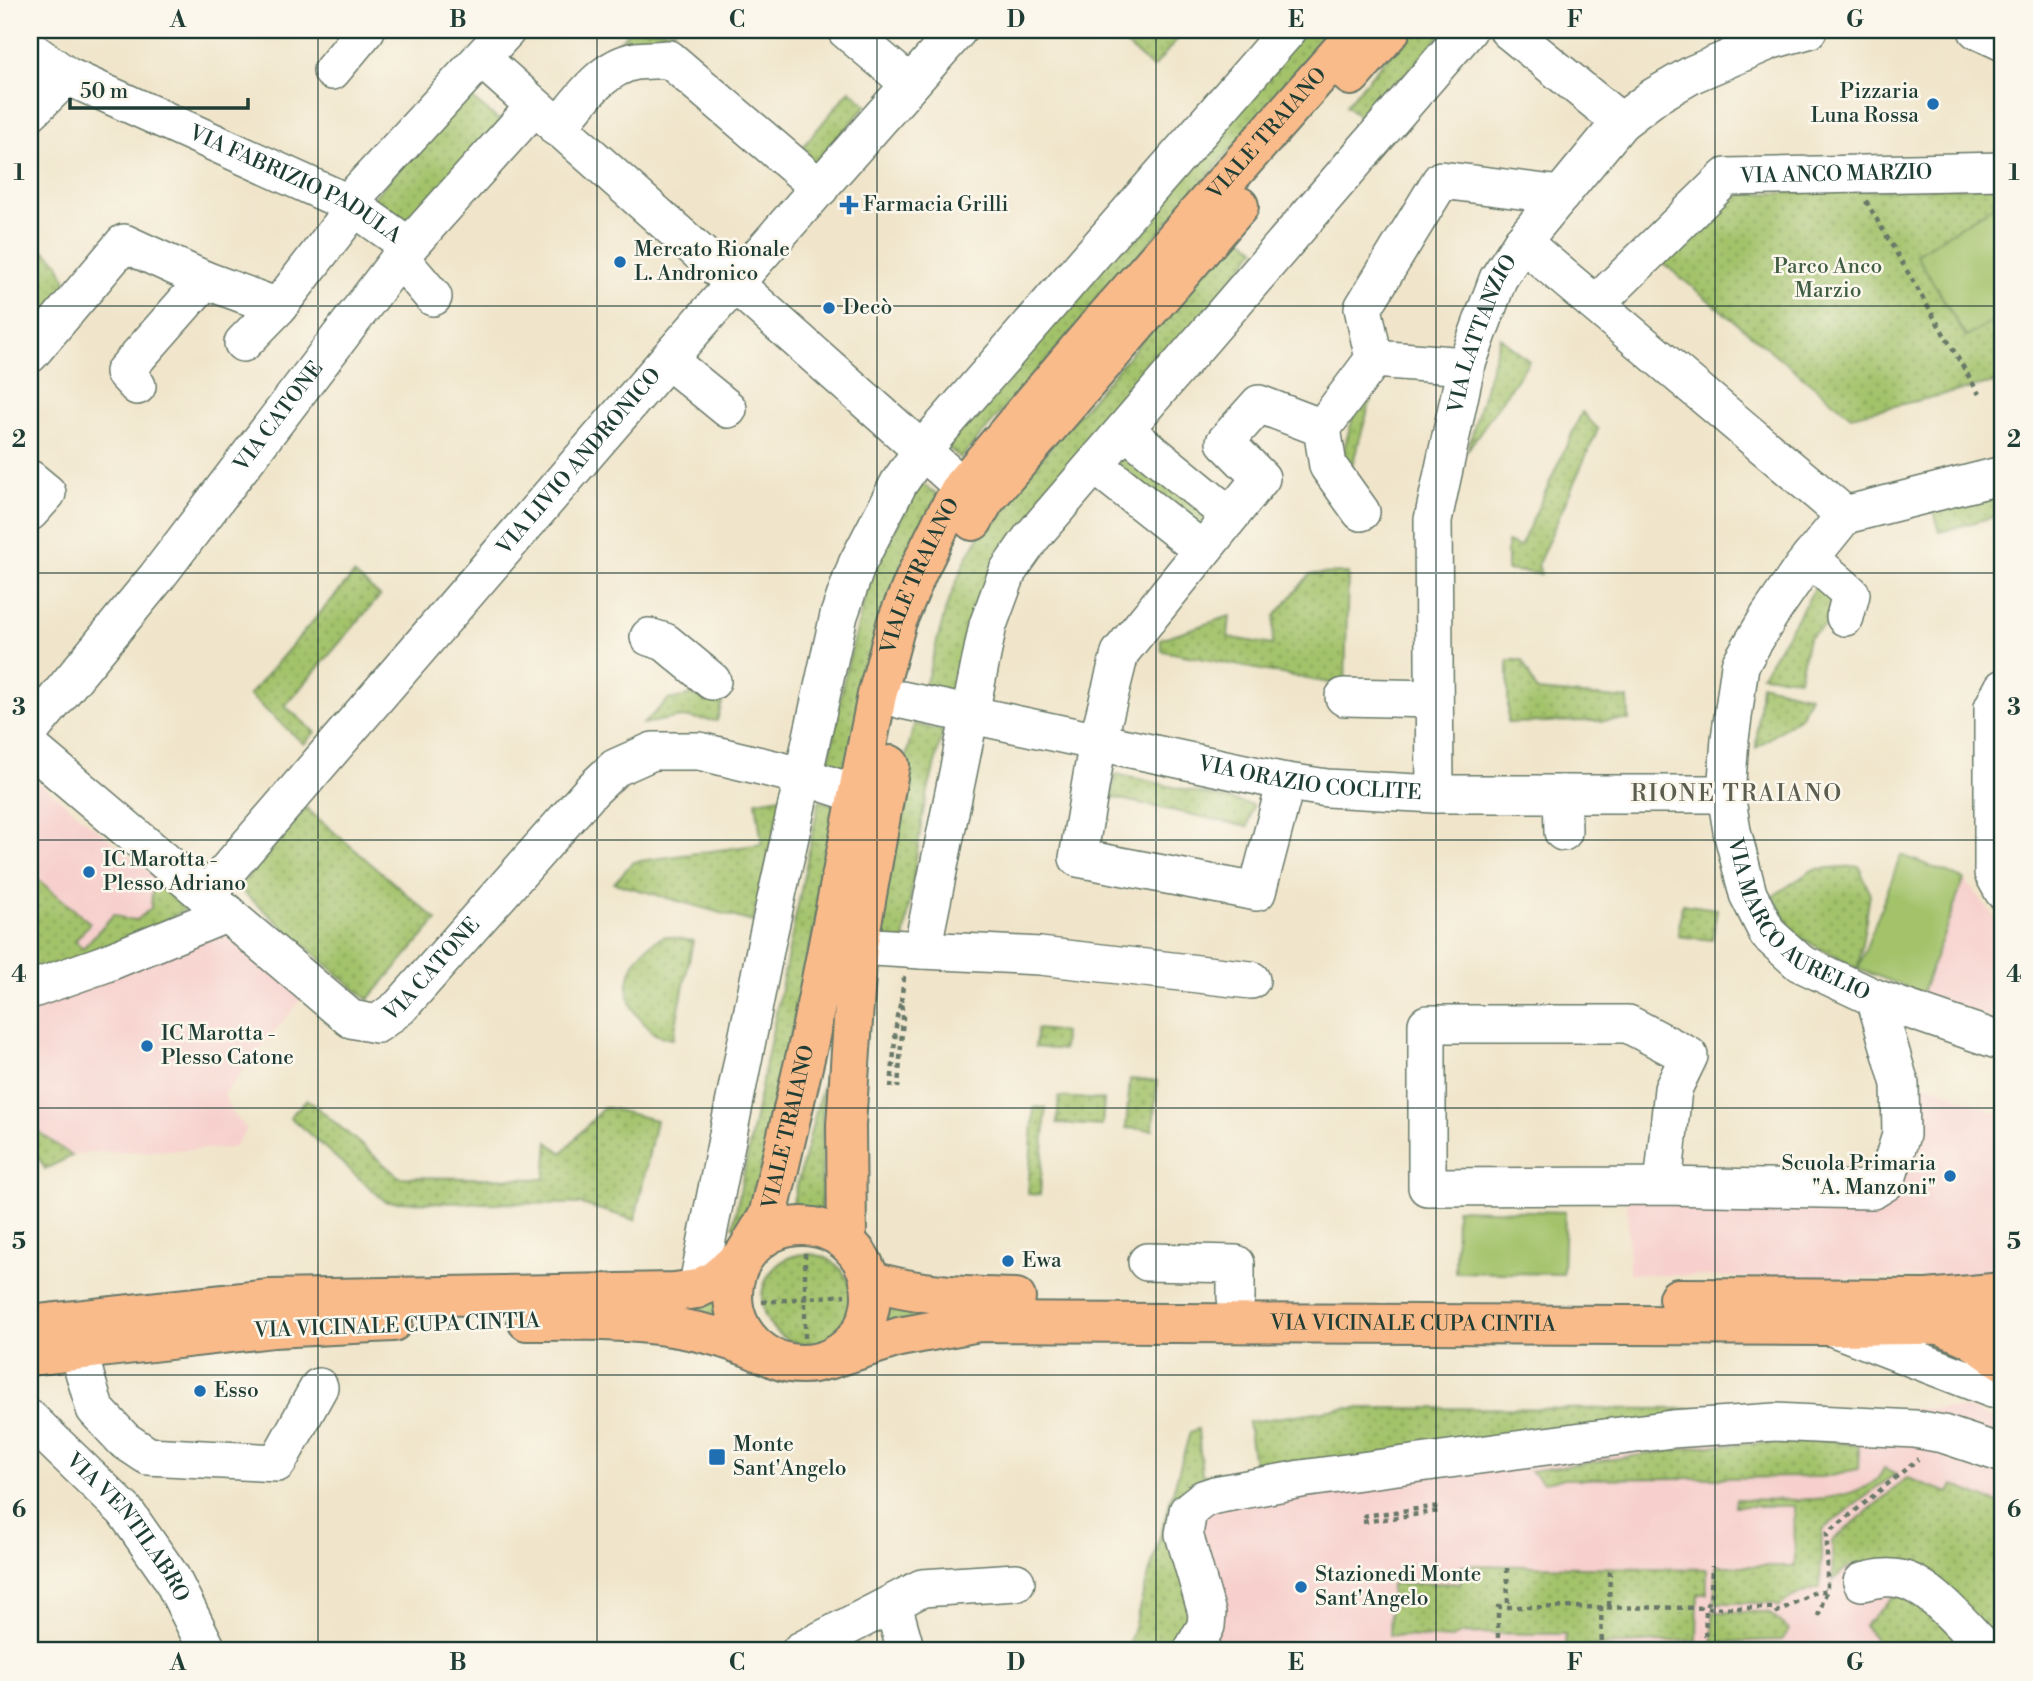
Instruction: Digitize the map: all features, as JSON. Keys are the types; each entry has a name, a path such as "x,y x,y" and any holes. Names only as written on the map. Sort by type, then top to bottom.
{"main road":[{"name":"VIALE TRAIANO","path":"744,1255 768,1216 870,798 889,698 923,628 974,493 1098,326 1359,30"},
{"name":"VIALE TRAIANO","path":"974,493 1391,30"},
{"name":"VIALE TRAIANO","path":"847,1241 846,1125 870,798"},
{"name":"VIA VICINALE CUPA CINTIA","path":"30,1325 270,1298 674,1292 697,1289 715,1280 757,1241 769,1233 792,1225 819,1227 847,1241"},
{"path":"816,1352 850,1345 865,1325 872,1297 861,1287 866,1265 847,1241"},
{"path":"744,1255 732,1286 735,1316 746,1338 762,1353"},
{"name":"VIA VICINALE CUPA CINTIA","path":"861,1287 957,1297 1927,1299 1979,1316"},
{"name":"VIA VICINALE CUPA CINTIA","path":"30,1356 273,1328 391,1322 576,1320 673,1325 737,1341 784,1363 807,1365 816,1352 979,1322 1828,1326 1979,1316"},
{"path":"1979,1316 1999,1384"}],"street":[{"path":"331,71 366,30"},
{"path":"243,342 278,307 352,205 507,30"},
{"path":"846,30 910,84"},
{"name":"VIA LIVIO ANDRONICO","path":"30,990 104,964 217,904 668,360 958,30"},
{"path":"697,1289 802,776 839,615 857,564 899,483 922,450 1288,30"},
{"path":"922,950 988,625 1008,572 1032,537 1468,30"},
{"path":"1508,30 1620,121"},
{"name":"VIA LATTANZIO","path":"1434,794 1433,520 1466,366 1498,279 1522,242 1620,121 1654,96 1772,35 1808,30"},
{"path":"1977,30 2003,42"},
{"name":"VIA FABRIZIO PADULA","path":"30,50 67,76 352,205 405,252 433,297"},
{"path":"482,59 922,450 974,493"},
{"name":"VIA CATONE","path":"30,731 156,578 405,252 546,117 613,69 634,62 669,59 820,188"},
{"path":"30,112 67,76"},
{"name":"VIA ANCO MARZIO","path":"1596,304 1726,177 2003,171"},
{"path":"1361,512 1328,466 1322,428 1374,359 1363,308 1441,180 1560,195"},
{"path":"1522,242 1845,515 2003,475"},
{"path":"30,354 124,243 205,280 278,307"},
{"path":"137,386 124,372 205,280"},
{"path":"1374,359 1466,366"},
{"path":"668,360 728,409"},
{"path":"1286,782 1257,892 1078,859 1098,741 1120,653 1261,478 1225,442 1259,404 1322,428"},
{"path":"1125,430 1230,516"},
{"path":"1095,465 1202,550"},
{"path":"30,479 47,493 30,512"},
{"name":"VIA MARCO AURELIO","path":"1845,515 1810,558 1769,616 1740,665 1726,794 1748,894 1768,934 1800,963 1875,998 2003,1042"},
{"path":"1810,558 1851,594 1845,617"},
{"path":"649,637 665,642 712,681"},
{"path":"2003,688 1993,707 1993,873 2003,891"},
{"path":"1344,696 1434,699"},
{"name":"VIA ORAZIO COCLITE","path":"889,698 1286,782 1326,788 1434,794 1726,794"},
{"name":"VIA CATONE","path":"30,747 351,1019 377,1024 400,1007 592,790 615,768 653,751 699,751 802,776 870,798"},
{"path":"1562,794 1563,832"},
{"path":"858,946 1040,956 1251,980"},
{"path":"1663,1186 1672,1089 1689,1056 1628,1024 1427,1024 1412,1082 1427,1187 1663,1186 1873,1190 1886,1182 1901,1135 1900,1084 1875,998"},
{"path":"1147,1262 1236,1264 1236,1298"},
{"path":"1828,1326 1999,1384"},
{"path":"78,1351 95,1409 124,1440 148,1456 277,1464 319,1387"},
{"name":"VIA VENTILABRO","path":"30,1419 125,1511 171,1577 208,1651"},
{"path":"1192,1651 1206,1626 1207,1613 1184,1534 1185,1521 1194,1504 1215,1495 1301,1479 1644,1433 1775,1423 1915,1429 1997,1441"},
{"path":"1862,1582 1898,1578 1924,1590 1988,1651"},
{"path":"800,1651 922,1588 1016,1582"},
{"path":"893,1605 906,1651"}],"path":[{"path":"1850,175 1979,394"},
{"path":"894,977 904,978 897,1016 895,1088"},
{"path":"804,1254 805,1298 816,1352"},
{"path":"762,1302 805,1298 861,1287"},
{"path":"1818,1616 1827,1590 1826,1534 1886,1487"},
{"path":"1363,1519 1440,1509"},
{"path":"1705,1646 1706,1607 1711,1595 1712,1566"},
{"path":"1608,1606 1610,1567"},
{"path":"1507,1568 1508,1606"},
{"path":"1498,1648 1498,1607 1773,1608 1777,1612 1813,1593 1827,1590"},
{"path":"1601,1606 1602,1649 1734,1646"}],"shaded area":[{"name":"IC Marotta - Plesso Adriano","path":"30,775 191,906 30,976"},
{"path":"1964,879 2003,924 2003,1023 1922,993"},
{"name":"IC Marotta - Plesso Catone","path":"220,926 303,997 224,1094 231,1112 247,1129 233,1148 83,1153 72,1156 30,1125 30,997"},
{"name":"Scuola Primaria \"A. Manzoni\"","path":"1919,1084 1938,1088 2003,1116 2003,1277 1770,1278 1629,1274 1627,1194 1842,1191 1906,1149"},
{"path":"1967,1408 2003,1423 2003,1651 1178,1651 1179,1495 1755,1410"}],"green space":[{"path":"630,30 675,30 663,44 632,51 619,42"},
{"path":"1109,30 1154,32 1185,30 1153,68"},
{"path":"1299,30 1336,30 961,458 942,443"},
{"path":"1411,30 1445,30 1365,122 1346,105"},
{"path":"850,90 867,105 811,169 795,156"},
{"path":"467,94 501,122 410,222 373,198"},
{"name":"Parco Anco Marzio","path":"2003,186 2003,200 1916,254 1966,337 2003,315 2003,381 1851,416 1659,260 1720,195"},
{"path":"2003,200 2003,315 1966,337 1916,254"},
{"path":"1235,232 1256,249 973,615 951,694 925,686 946,608 965,561 988,520"},
{"path":"45,251 59,263 68,287 30,332 30,268"},
{"path":"1500,337 1529,361 1467,451"},
{"path":"1359,396 1371,400 1351,469 1339,466"},
{"path":"1582,412 1598,429 1538,564 1541,574 1507,570 1507,542 1520,547"},
{"path":"1127,442 1217,515 1199,538 1109,465"},
{"path":"919,482 937,494 847,776 827,773 843,683 869,582"},
{"path":"2003,487 2003,514 1940,532 1933,508"},
{"path":"1348,573 1345,686 1162,651 1160,639 1230,616 1228,637 1272,645 1275,616 1310,574"},
{"path":"354,574 380,596 285,706 315,732 304,744 249,695"},
{"path":"1817,585 1836,604 1835,618 1808,638 1799,679 1762,675"},
{"path":"1508,660 1522,660 1537,691 1628,699 1629,720 1508,723"},
{"path":"1761,684 1810,696 1800,717 1756,748"},
{"path":"726,688 717,721 681,717 643,724 668,700"},
{"path":"914,724 943,731 923,812 904,941 873,938 894,806"},
{"path":"1116,774 1253,805 1248,827 1111,797"},
{"path":"782,797 753,922 614,883 633,862 762,844 756,801"},
{"path":"819,801 841,806 748,1231 733,1226"},
{"path":"306,808 437,920 368,1000 238,888"},
{"path":"1901,855 1964,879 1922,993 1858,969"},
{"path":"1859,866 1870,894 1858,969 1795,935 1773,896 1814,869"},
{"path":"30,873 90,923 75,941 83,948 114,914 137,920 151,908 152,892 165,886 191,906 129,941 30,976"},
{"path":"1682,904 1717,909 1712,940 1678,936"},
{"path":"665,936 693,941 673,1039 655,1034 635,1013 628,988 634,963 652,943"},
{"path":"1037,1029 1064,1032 1063,1050 1035,1047"},
{"path":"1130,1079 1157,1081 1153,1130 1126,1128"},
{"path":"823,1084 821,1212 791,1209"},
{"path":"1059,1097 1104,1100 1102,1126 1057,1123"},
{"path":"307,1099 399,1177 545,1179 548,1142 562,1153 604,1107 656,1120 635,1220 581,1204 386,1202 290,1117"},
{"path":"1034,1107 1046,1108 1040,1195 1028,1194"},
{"path":"30,1125 72,1156 45,1169 39,1158 30,1163"},
{"path":"1456,1209 1565,1212 1563,1274 1455,1272"},
{"path":"798,1254 816,1254 832,1261 845,1274 852,1290 852,1308 845,1324 832,1337 816,1344 798,1344 782,1337 769,1324 762,1308 762,1290 769,1274 782,1261"},
{"path":"721,1300 717,1325 664,1310"},
{"path":"888,1304 983,1311 884,1331"},
{"path":"1344,1408 1739,1409 1256,1479 1248,1422"},
{"path":"1198,1429 1202,1475 1237,1472 1237,1482 1188,1495 1206,1607 1177,1651 1127,1651 1190,1432"},
{"path":"1828,1440 1859,1446 1858,1469 1822,1477 1562,1479 1543,1482 1530,1471 1703,1446"},
{"path":"1884,1468 1896,1473 1822,1530 1820,1587 1792,1597 1778,1607 1773,1603 1715,1603 1716,1566 1795,1566 1794,1506 1735,1506 1736,1499 1827,1498 1861,1489 1875,1481"},
{"path":"1907,1478 1949,1493 1953,1485 2003,1505 2003,1649 1868,1562 1848,1567 1833,1581 1832,1541"},
{"path":"1461,1565 1707,1569 1707,1594 1698,1594 1697,1640 1566,1647 1565,1634 1462,1633 1452,1639 1389,1635 1391,1584 1461,1583"},
{"path":"1901,1589 1975,1651 1882,1651 1864,1626"},
{"path":"1713,1612 1768,1612 1789,1630 1782,1640 1713,1642"}],"place":[{"name":"Pizzaria Luna Rossa","path":"1933,104"},
{"name":"Farmacia Grilli","path":"849,205"},
{"name":"Mercato Rionale L. Andronico","path":"620,262"},
{"name":"Decò","path":"829,308"},
{"name":"IC Marotta - Plesso Adriano","path":"89,872"},
{"name":"IC Marotta - Plesso Catone","path":"147,1046"},
{"name":"Scuola Primaria \"A. Manzoni\"","path":"1950,1176"},
{"name":"Ewa","path":"1008,1261"},
{"name":"Esso","path":"200,1391"},
{"name":"Monte Sant'Angelo","path":"717,1457"},
{"name":"Stazionedi Monte Sant'Angelo","path":"1301,1587"}],"district":[{"name":"RIONE TRAIANO","path":"1737,794"}]}
